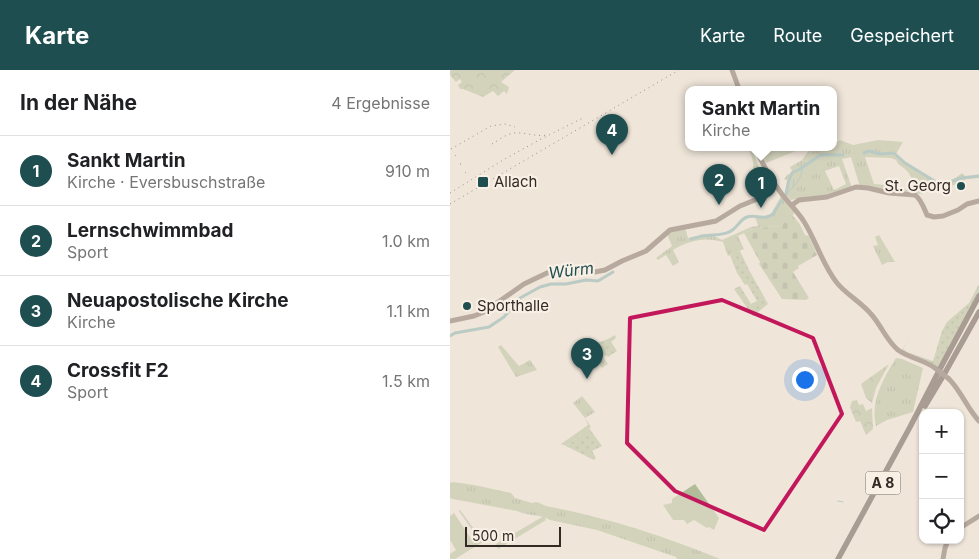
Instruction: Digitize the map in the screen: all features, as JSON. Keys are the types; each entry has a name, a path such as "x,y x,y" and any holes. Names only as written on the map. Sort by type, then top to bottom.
{"highway":[{"name":"A 8","path":"838,559 848,537 856,526 918,412 979,296"},
{"name":"A 8","path":"838,559 979,312"},
{"path":"942,379 950,371"}],"main road":[{"path":"731,70 737,86"},
{"path":"756,151 776,187 792,205 809,231 828,270 839,285 868,310 888,340 896,348 902,353 936,368 949,379 979,421"},
{"path":"450,321 484,312 524,284 547,273 572,270 595,272 605,270 646,251 671,229 716,221 739,206 760,198 776,187"},
{"path":"792,205 800,200 827,197 848,189 860,187 889,193 915,195 921,201 927,215 934,217 955,212 967,204 979,201"},
{"path":"964,525 979,516"},
{"path":"943,559 946,544"}],"highlighted area":[{"path":"722,300 813,338 842,414 764,530 675,491 627,443 630,318"}],"green space":[{"path":"450,70 515,70 501,82 509,87 507,94 504,91 498,96 493,91 483,97 460,89 458,85 462,82 460,79 456,82 450,75"},
{"path":"840,140 853,145 878,140 903,142 896,154 906,164 938,183 945,184 962,173 966,177 979,175 979,178 967,179 947,188 919,194 890,192 860,187 851,157 842,159 852,188 829,196 812,196 791,200 785,194 788,181 784,179 792,171 790,167 802,160 808,151 837,151 837,142","holes":["865,157 891,158 906,169 912,180 910,188 905,190 874,184","839,166 846,184 834,190 825,171"]},
{"path":"749,151 753,151 759,167 767,179 759,186 748,175 753,171"},
{"path":"760,151 796,151 766,163"},
{"path":"781,196 794,211 794,214 781,226 755,228 738,236 744,249 737,252 735,256 733,254 728,256 723,242 710,239 690,242 673,250 679,262 673,266 666,255 658,260 656,258 672,246 667,234 669,232 685,228 688,238 713,234 722,240 751,227 758,226 755,216 766,218 770,216"},
{"path":"792,215 799,223 805,235 809,236 817,255 798,266 799,268 793,272 809,298 806,300 782,299 759,264 760,262 744,233 755,228 781,226"},
{"path":"879,235 895,262 888,262 882,265 873,246 878,245 875,237"},
{"path":"740,251 768,304 753,316 734,289 740,286 751,304 757,301 747,284 745,285 737,273 730,255 737,255 736,252"},
{"path":"979,284 979,294 939,368 902,350 909,339 903,349 933,361 942,331 947,322 969,303"},
{"path":"615,335 616,338 611,342 617,351 608,357 606,355 603,357 608,364 602,368 591,353 587,355 583,348"},
{"path":"501,345 519,366 530,360 537,370 516,377 498,347"},
{"path":"896,358 923,368 913,412 887,420 876,426 876,399 882,382"},
{"path":"889,364 876,388 872,403 866,398 861,384"},
{"path":"582,396 595,412 585,418 573,403"},
{"path":"857,400 859,405 863,404 866,411 872,408 873,429 866,435 860,421 856,422 850,407 852,401"},
{"path":"585,418 591,427 566,446 561,444 588,425"},
{"path":"589,428 602,446 592,451 596,458 594,460 566,446"},
{"path":"450,483 511,493 515,498 532,503 568,510 612,522 656,535 720,559 677,559 676,557 597,530 517,511 453,499 450,498"},
{"path":"695,484 719,518 714,530 694,520 687,524 684,520 673,520 663,505 672,503 672,499"},
{"path":"460,510 480,537 488,533 491,537 455,559 450,559 450,554 456,550 450,540 450,516 454,513 472,540 477,537"},
{"path":"544,516 546,520 498,549 496,544"}],"waterway":[{"name":"Würm","path":"864,153 869,151 880,154 894,153 905,163 941,185 961,178 979,176"},
{"name":"Würm","path":"788,183 792,173 819,156 843,155"},
{"name":"Würm","path":"786,194 799,179 802,168"},
{"name":"Würm","path":"793,187 794,180"},
{"name":"Würm","path":"691,239 732,231 747,217 766,217 773,214 786,194 788,184"},
{"name":"Würm","path":"450,336 455,333 489,327 504,317 520,298 540,287 586,280 598,281 613,272"},
{"path":"838,501 843,502"}],"railway":[{"path":"450,204 679,70"},
{"path":"450,193 503,160 585,117"},
{"path":"451,149 491,126 505,124 515,127"},
{"path":"492,144 514,133 547,135"}],"place":[{"name":"Crossfit F2","path":"612,155"},
{"name":"Allach","path":"483,182"},
{"name":"St. Georg","path":"961,186"},
{"name":"Lernschwimmbad","path":"719,205"},
{"name":"Sankt Martin","path":"761,208"},
{"name":"Sporthalle","path":"467,306"},
{"name":"Neuapostolische Kirche","path":"587,379"}]}
